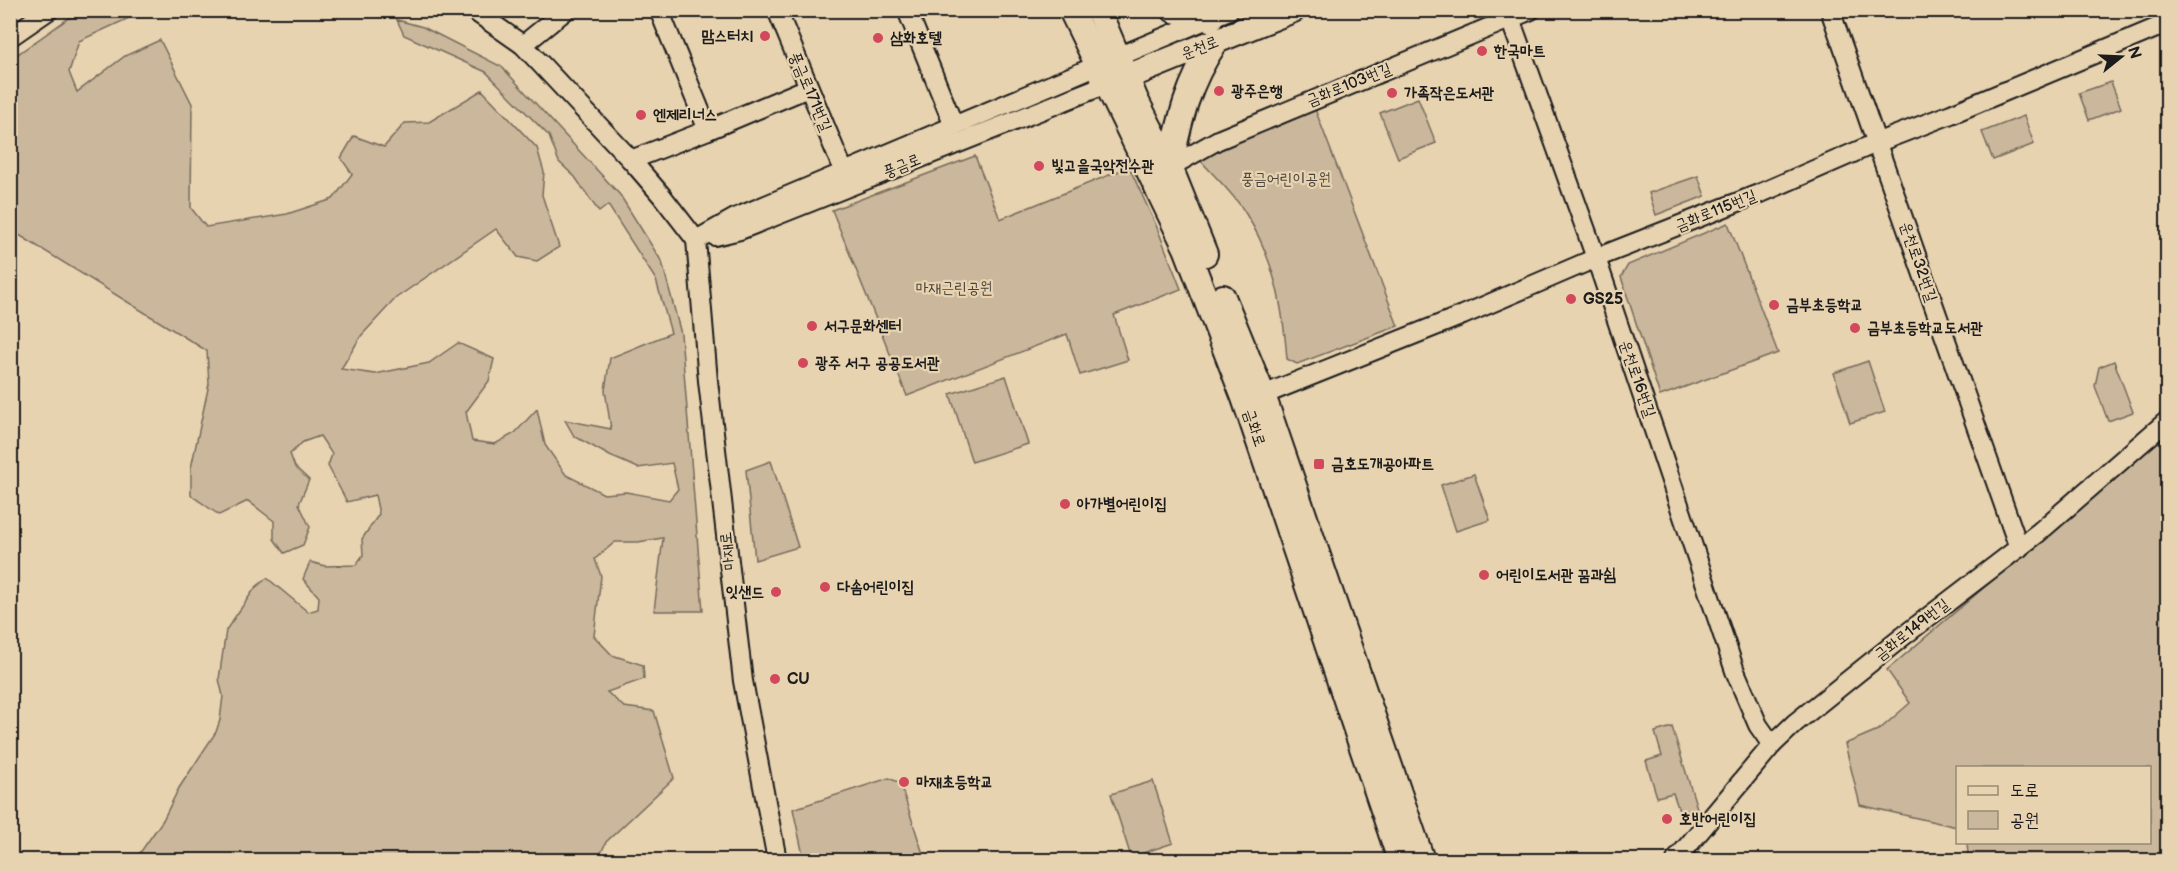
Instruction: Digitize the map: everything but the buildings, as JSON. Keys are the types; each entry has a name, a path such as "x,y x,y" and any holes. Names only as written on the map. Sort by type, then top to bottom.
{"main road":[{"name":"금화로","path":"1071,10 1112,71 1136,100 1170,167 1263,395 1422,861"},
{"name":"금화로","path":"1098,10 1112,71 1186,248 1244,398 1400,861"},
{"path":"1174,10 1220,15"},
{"name":"운천로","path":"1112,71 1215,43 1293,10"},
{"path":"1170,167 1184,105 1202,62 1215,43"}],"street":[{"path":"10,37 49,10"},
{"path":"473,10 523,45 631,160 696,240"},
{"path":"523,45 566,10"},
{"path":"659,10 708,130"},
{"name":"풍금로171번길","path":"777,10 844,172"},
{"path":"907,10 954,126"},
{"name":"금화로103번길","path":"1170,167 1218,140 1509,15 1531,10"},
{"name":"운천로32번길","path":"1830,10 2019,548"},
{"name":"운천로","path":"1112,71 1220,15"},
{"name":"운천로16번길","path":"1509,15 1596,258 1735,672 1758,725 1772,745"},
{"name":"금화로115번길","path":"1263,395 1761,193 2168,22"},
{"name":"풍금로","path":"696,240 735,219 954,126 1112,71"},
{"name":"풍금로","path":"696,240 740,230 1112,71"},
{"path":"631,160 808,88"},
{"name":"마재로","path":"696,240 708,381 737,636 743,681 777,861"},
{"name":"금화로149번길","path":"1676,861 1772,745 1795,723 2019,548 2168,420"}],"green space":[{"path":"94,11 152,11 153,16 129,18 79,41 69,72 77,92 125,56 160,40 192,104 191,208 206,227 287,214 333,199 352,174 341,158 354,136 384,147 405,123 429,122 482,90 537,148 544,172 542,195 559,247 537,261 518,257 496,229 396,298 361,336 341,369 375,374 429,363 458,343 494,359 489,381 466,412 472,441 495,444 515,433 537,409 545,445 566,475 604,494 626,492 669,500 678,489 672,463 638,468 574,436 565,420 611,429 605,390 610,358 671,333 656,280 608,205 599,212 575,177 559,162 549,136 486,72 404,35 397,20 423,27 502,67 620,195 662,262 681,334 703,611 654,611 663,538 638,542 615,542 595,559 601,576 594,636 612,655 643,665 644,679 607,692 624,707 654,711 674,778 606,842 598,860 135,860 163,820 179,788 216,732 223,696 219,679 226,630 255,588 267,578 308,612 318,609 319,597 303,579 310,562 325,566 356,565 363,555 362,539 379,514 375,495 347,502 328,466 332,454 320,436 303,442 290,454 295,467 309,480 299,504 310,527 303,545 284,553 274,539 274,521 248,501 219,515 191,495 191,468 209,384 207,351 11,230 11,59 69,18"},
{"path":"2111,82 2121,108 2089,120 2079,93"},
{"path":"1418,98 1436,143 1398,158 1380,113"},
{"name":"풍금어린이공원","path":"1315,109 1398,326 1297,364 1287,359 1276,284 1256,231 1236,200 1201,161 1203,154"},
{"path":"2024,116 2034,144 1993,160 1982,132"},
{"name":"마재근린공원","path":"975,156 1000,219 1129,167 1156,225 1181,289 1114,315 1128,360 1080,375 1067,334 907,396 832,210"},
{"path":"1698,176 1705,196 1656,215 1649,193"},
{"path":"1728,223 1778,353 1660,396 1621,277 1628,265"},
{"path":"1868,361 1885,412 1850,423 1834,373"},
{"path":"2114,361 2133,412 2108,421 2095,386 2099,367"},
{"path":"1006,376 1028,444 972,462 950,394"},
{"path":"2167,432 2167,860 1993,860 1968,855 1967,844 2151,844 2151,766 1956,766 1956,827 1860,805 1845,744 1880,729 1910,703 1887,670"},
{"path":"771,461 798,547 755,560 746,470"},
{"path":"1474,474 1490,520 1456,531 1441,485"},
{"path":"1672,727 1697,808 1680,813 1673,793 1657,797 1646,761 1662,756 1655,732"},
{"path":"889,778 900,783 925,860 804,860 793,809"},
{"path":"1153,781 1173,843 1131,857 1111,794"}],"place":[{"name":"맘스터치","path":"765,36"},
{"name":"삼화호텔","path":"878,38"},
{"name":"한국마트","path":"1482,51"},
{"name":"광주은행","path":"1219,91"},
{"name":"가족작은도서관","path":"1392,93"},
{"name":"엔제리너스","path":"641,115"},
{"name":"빛고을국악전수관","path":"1039,166"},
{"name":"GS25","path":"1571,299"},
{"name":"금부초등학교","path":"1774,305"},
{"name":"서구문화센터","path":"812,326"},
{"name":"금부초등학교도서관","path":"1855,328"},
{"name":"광주 서구 공공도서관","path":"803,363"},
{"name":"금호도개공아파트","path":"1319,464"},
{"name":"아가별어린이집","path":"1065,504"},
{"name":"어린이도서관 꿈과쉼","path":"1484,575"},
{"name":"다솜어린이집","path":"825,587"},
{"name":"잇샌드","path":"776,592"},
{"name":"CU","path":"775,679"},
{"name":"마재초등학교","path":"904,782"},
{"name":"호반어린이집","path":"1667,819"}]}
